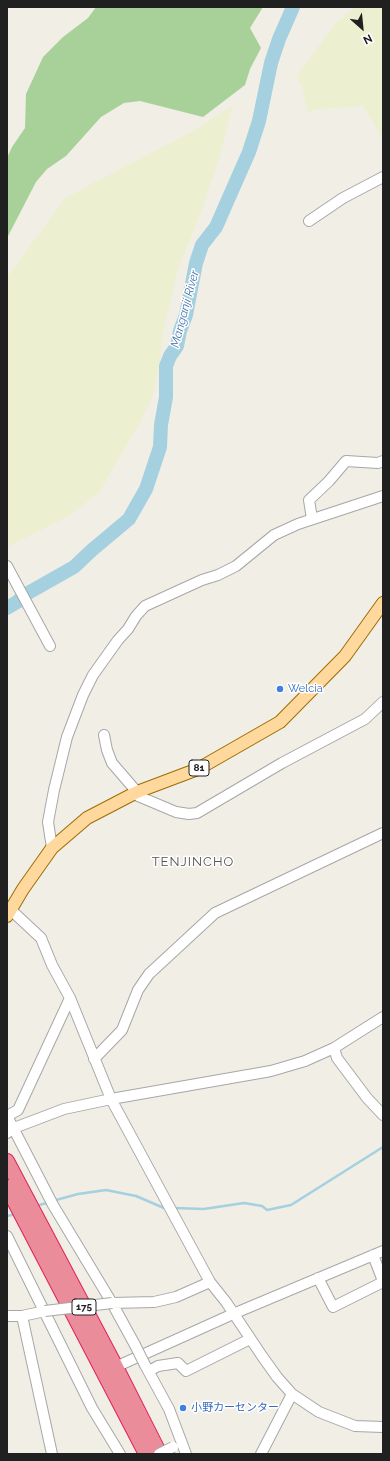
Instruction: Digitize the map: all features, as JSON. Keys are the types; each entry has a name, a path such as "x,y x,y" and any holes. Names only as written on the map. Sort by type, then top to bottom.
{"highway":[{"name":"175","path":"7,1161 110,1370 146,1454"},
{"name":"175","path":"7,1187 159,1454"}],"main road":[{"name":"81","path":"8,912 52,848 87,818 137,792 198,769 280,722 345,656 383,603"}],"street":[{"path":"309,221 343,198 383,177"},
{"path":"312,519 309,500 346,461 378,463 383,461"},
{"path":"52,848 48,822 54,790 67,737 83,695 93,675 145,606 236,566 274,535 298,524 383,496"},
{"path":"7,566 50,646"},
{"path":"104,735 107,750 112,763 137,792 138,796 176,812 190,814 197,813 282,763 365,719 383,702"},
{"path":"94,1059 122,1030 138,990 148,974 215,912 383,833"},
{"path":"8,912 41,938 52,965 70,998 111,1099 210,1282 226,1302 277,1377 292,1394 319,1412 354,1426 383,1427"},
{"path":"70,998 18,1110 7,1116 10,1131 112,1303 135,1345 169,1409 178,1445 186,1454"},
{"path":"10,1131 64,1109 111,1099 271,1071 305,1061 334,1048 383,1017"},
{"path":"334,1048 336,1058 367,1098 383,1115"},
{"path":"7,1236 92,1408 120,1454"},
{"path":"110,1370 234,1314 383,1250"},
{"path":"318,1278 332,1306 383,1282 373,1255"},
{"path":"7,1316 22,1316 45,1311 112,1303 154,1302 176,1297 210,1282"},
{"path":"22,1316 52,1454"},
{"path":"147,1368 178,1363 186,1371 250,1339"},
{"path":"261,1454 292,1394"},
{"path":"159,1454 178,1445"}],"green space":[{"path":"96,7 263,7 250,28 261,48 250,69 245,85 203,117 140,101 124,103 101,117 66,156 47,169 36,182 7,238 7,158 12,147 25,128 26,94 43,57 63,37 88,18"},
{"path":"355,7 383,7 383,137 363,106 319,109 307,112 303,90 297,75 336,23"},
{"path":"233,105 218,162 201,212 178,269 163,332 160,362 154,392 143,417 99,493 67,517 7,547 7,277 65,198 193,131"}],"waterway":[{"name":"Manganji River","path":"7,608 28,593 74,567 129,519 146,489 160,447 161,425 166,397 166,366 170,356 177,346 180,331 186,315 196,263 202,245 216,227 249,152 259,121 271,63 279,39 293,7"},
{"path":"174,1208 204,1209 244,1203 262,1206 267,1210 291,1205 383,1147"},
{"path":"56,1200 78,1194 106,1190 136,1196 167,1208"},
{"path":"39,1205 47,1203"},
{"path":"7,1216 12,1215"}],"place":[{"name":"Welcia","path":"280,689"},
{"name":"小野カーセンター","path":"183,1408"}],"district":[{"name":"TENJINCHO","path":"193,862"}]}
